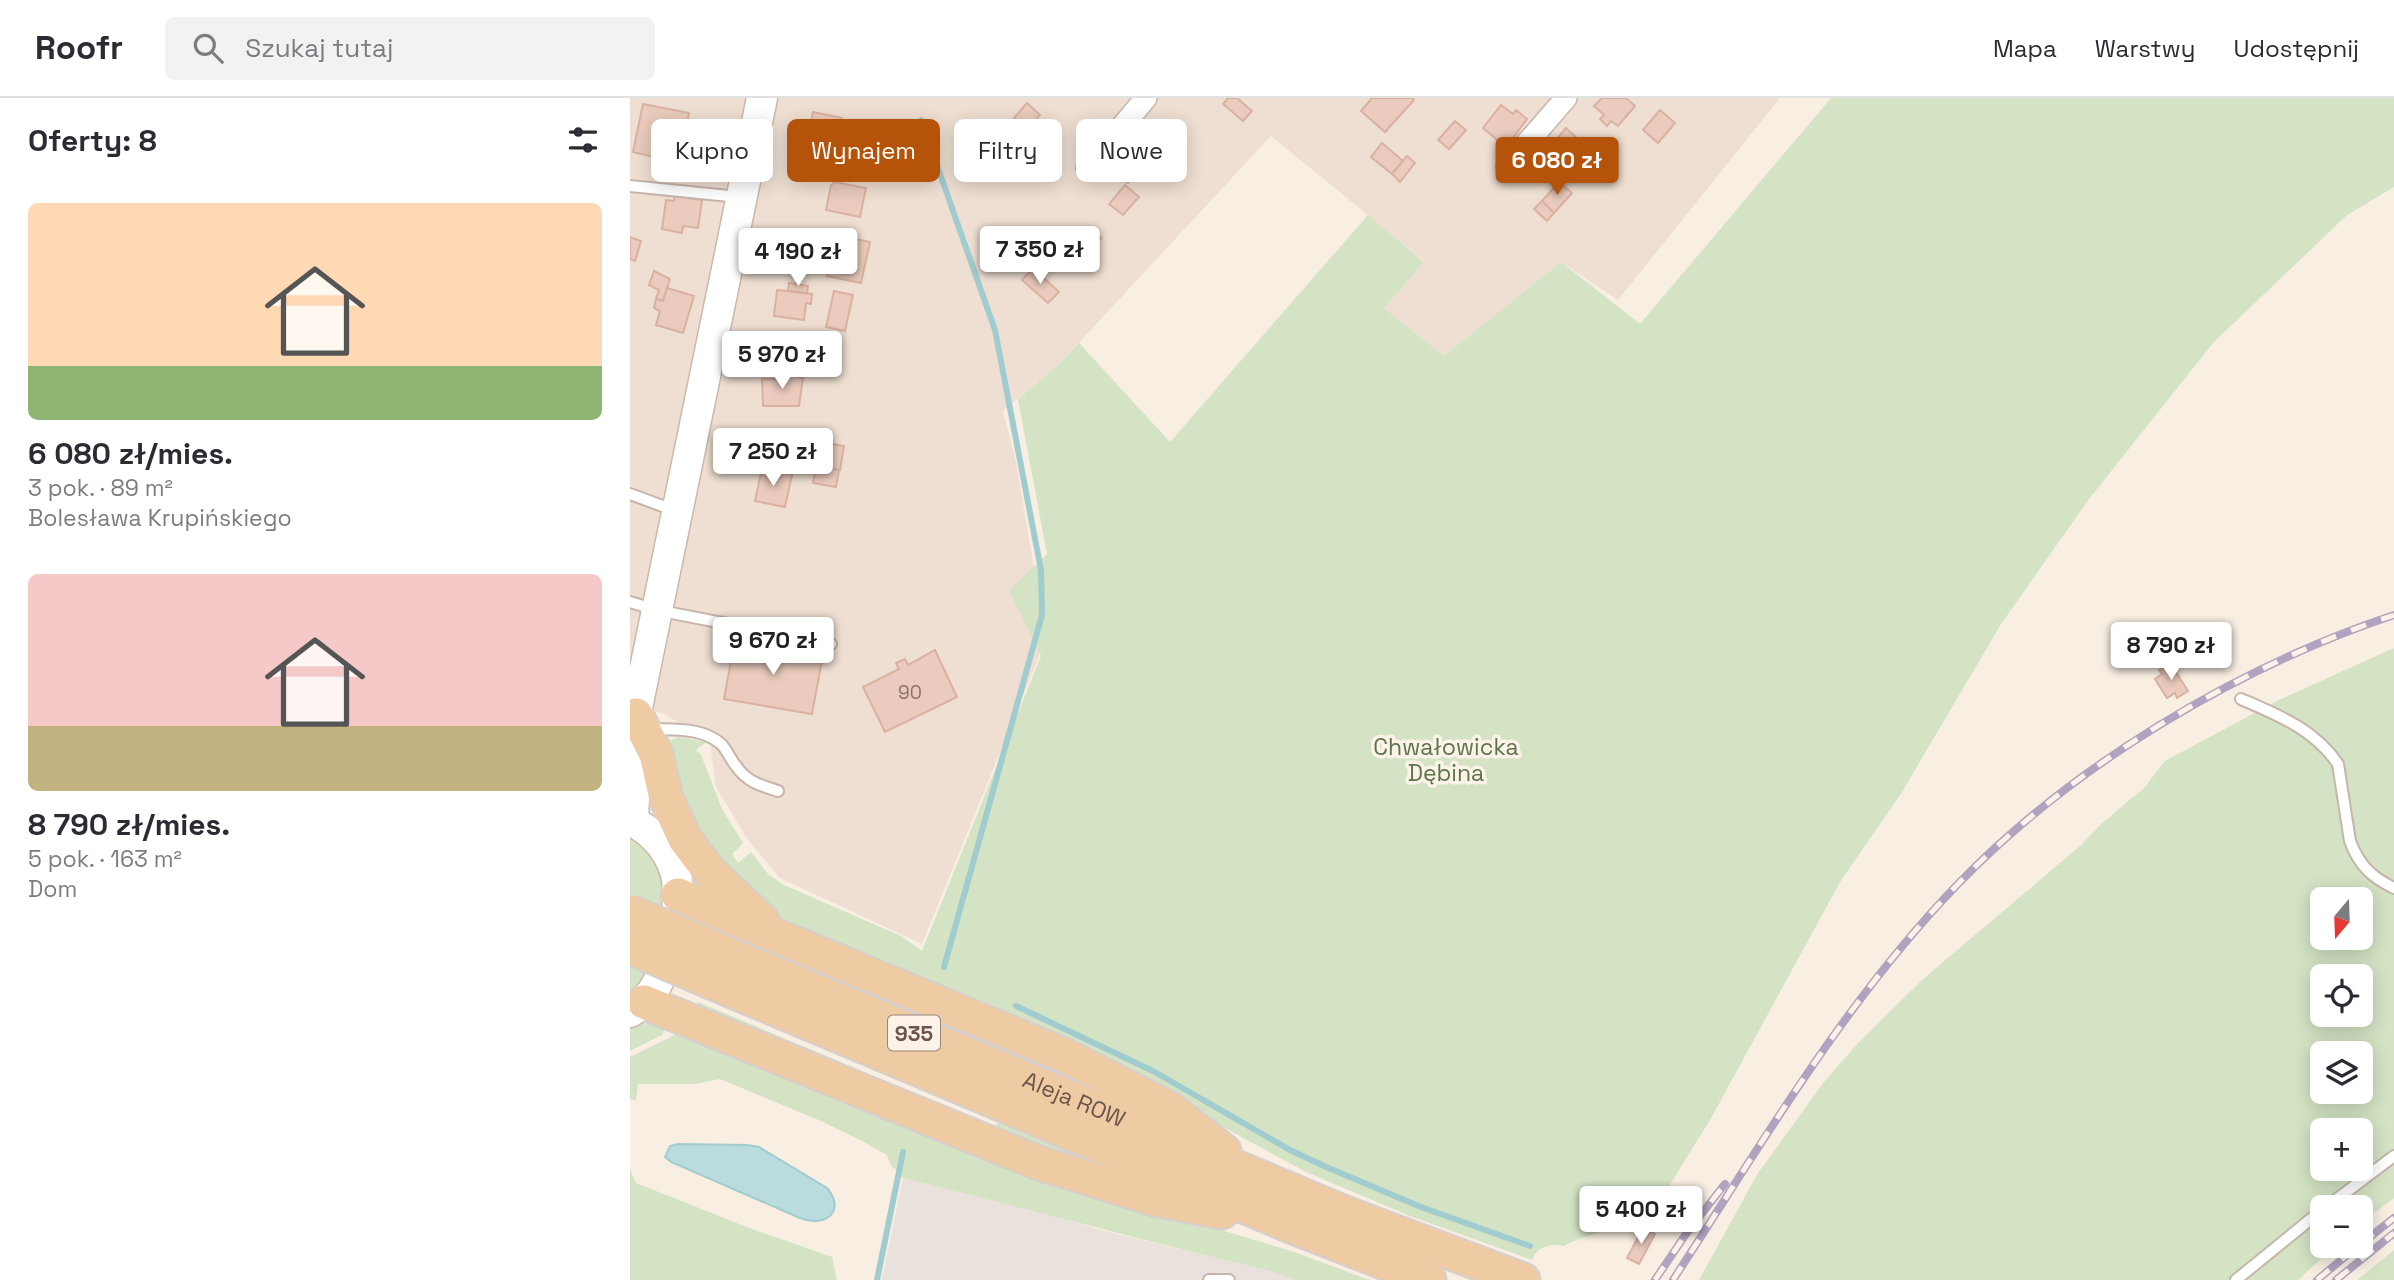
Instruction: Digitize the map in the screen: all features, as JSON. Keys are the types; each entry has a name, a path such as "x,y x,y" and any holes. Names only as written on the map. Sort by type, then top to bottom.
{"main road":[{"path":"762,98 676,511 643,606 631,820 650,832 668,855 676,873 678,895 665,964 657,983 637,1007 1075,1175 1154,1199 1291,1226"},
{"path":"635,731 656,754 666,798 685,839 729,892 780,938"},
{"path":"678,895 1017,1035 1110,1077 1170,1109 1256,1177"},
{"name":"Aleja ROW","path":"630,912 716,967 1291,1226 1429,1280"},
{"name":"Aleja ROW","path":"630,947 716,967 1419,1242 1523,1280"}],"street":[{"path":"1128,119 1146,98"},
{"path":"1507,166 1566,98"}],"lane":[{"path":"630,186 741,197"},
{"path":"630,494 676,511"},
{"path":"643,606 831,644"},
{"path":"2241,699 2299,726 2323,745 2337,764 2354,852 2364,869 2394,888"},
{"path":"635,731 686,730 708,735 722,745 749,781 778,791"},
{"path":"2342,1195 2394,1156"},
{"path":"2236,1280 2310,1220"},
{"path":"1209,1280 1229,1280"}],"shaded area":[{"path":"630,98 1780,98 1618,300 1561,262 1444,356 1384,308 1424,261 1271,136 1060,363 1003,411 1016,462 1046,639 922,944 780,878 748,840 716,787 710,743 664,714 630,702"},
{"path":"903,1178 1270,1271 1296,1280 882,1280"}],"green space":[{"name":"Chwałowicka Dębina","path":"1831,98 2394,98 2394,187 2347,215 2213,343 2089,499 2001,624 1902,792 1840,882 1710,1120 1643,1228 1614,1229 1564,1246 1545,1247 1537,1252 1532,1260 1410,1216 1306,1172 1166,1096 925,980 801,928 763,909 725,869 688,816 667,742 678,737 706,742 696,750 701,755 722,809 743,843 732,854 738,863 751,852 768,874 784,885 901,936 922,951 1041,656 1009,590 1047,554 1018,399 1079,343 1170,442 1368,215 1424,262 1384,308 1444,356 1561,262 1640,324"},
{"path":"2394,648 2394,1198 2373,1214 2373,1195 2310,1195 2310,1258 2322,1258 2298,1280 1699,1280 1758,1173 1824,1082 1858,1043 1922,980 2144,788 2165,761 2279,700"},
{"path":"630,834 658,863 665,894 649,973 630,996"},
{"path":"698,1002 995,1127 998,1123 1158,1189 1158,1192 694,1012"},
{"path":"641,1018 667,1021 662,1035 630,1051 630,1022"},
{"path":"683,1031 1195,1222 1291,1251 1370,1280 1296,1280 1270,1271 903,1178 891,1165 887,1155 862,1141 720,1079 695,1084 638,1084 636,1100 630,1099 630,1057"},
{"path":"630,1169 636,1183 749,1228 832,1257 837,1280 630,1280"},
{"path":"2394,1250 2394,1280 2357,1280"}],"water":[{"path":"670,1146 759,1147 827,1188 833,1197 834,1211 830,1216 817,1221 800,1218 671,1162 665,1157"}],"building":[{"path":"1228,98 1237,98 1252,111 1243,121 1223,104"},
{"path":"1372,98 1414,100 1385,132 1361,111"},
{"path":"1602,98 1626,98 1635,106 1618,126 1611,121 1607,126 1600,119 1604,115 1594,106"},
{"path":"1027,103 1040,115 1037,119 1014,118"},
{"path":"643,104 689,113 688,119 651,119 651,156 633,152"},
{"path":"1501,105 1513,114 1516,110 1527,119 1506,147 1483,128"},
{"path":"1660,110 1675,123 1658,143 1643,130"},
{"path":"813,112 842,118 842,119 811,119"},
{"path":"1455,121 1466,130 1449,149 1438,140"},
{"path":"1566,128 1590,150 1573,169 1549,148"},
{"path":"1382,143 1403,161 1392,174 1371,157"},
{"path":"1407,156 1415,163 1400,182 1392,174"},
{"path":"835,182 866,188 860,217 826,210 831,185"},
{"path":"1559,182 1572,193 1554,213 1542,201"},
{"path":"1125,185 1139,197 1123,215 1109,204"},
{"path":"675,195 702,200 698,228 683,226 682,233 662,229 666,200 674,201"},
{"path":"1542,201 1554,213 1547,221 1534,209"},
{"path":"1093,231 1101,238 1074,271 1061,260 1072,248 1076,252"},
{"path":"835,235 870,242 861,283 827,276"},
{"path":"630,237 641,241 635,261 630,259"},
{"path":"1033,268 1059,292 1048,303 1022,280"},
{"path":"654,271 670,279 663,301 656,299 659,290 649,285"},
{"path":"789,283 808,286 807,293 788,291"},
{"path":"667,288 694,296 683,333 656,325 660,311 654,308 656,299 663,301"},
{"path":"777,290 812,294 811,304 806,303 804,320 774,316"},
{"path":"834,291 853,295 845,331 826,327"},
{"path":"772,335 807,342 802,366 767,359"},
{"path":"780,362 802,366 799,376 777,371"},
{"path":"777,372 803,378 799,406 763,406 762,379 777,379"},
{"path":"820,442 844,446 840,470 816,465"},
{"path":"744,451 765,457 761,472 740,467"},
{"path":"816,466 839,470 836,487 813,483"},
{"path":"762,468 792,475 785,507 755,501"},
{"path":"735,639 823,655 812,714 724,699"},
{"path":"935,650 957,697 885,732 863,687 899,669 896,663 905,659 908,665"},
{"path":"2170,663 2188,691 2177,698 2175,693 2167,698 2155,679 2162,674 2159,670"},
{"path":"1643,1228 1655,1234 1639,1264 1627,1258"}],"waterway":[{"path":"940,174 995,330 1041,570 1042,615 944,967"},
{"path":"1016,1006 1153,1071 1290,1150 1324,1166 1421,1207 1530,1246"},
{"path":"877,1280 903,1152"}],"railway":[{"path":"1673,1280 1806,1076 1877,977 1957,885 2002,841 2104,761 2217,692 2276,662 2394,615"},
{"path":"1655,1280 1688,1231 1725,1184"},
{"path":"2373,1235 2394,1218"},
{"path":"2336,1280 2394,1233"},
{"path":"2317,1280 2344,1258"}]}
